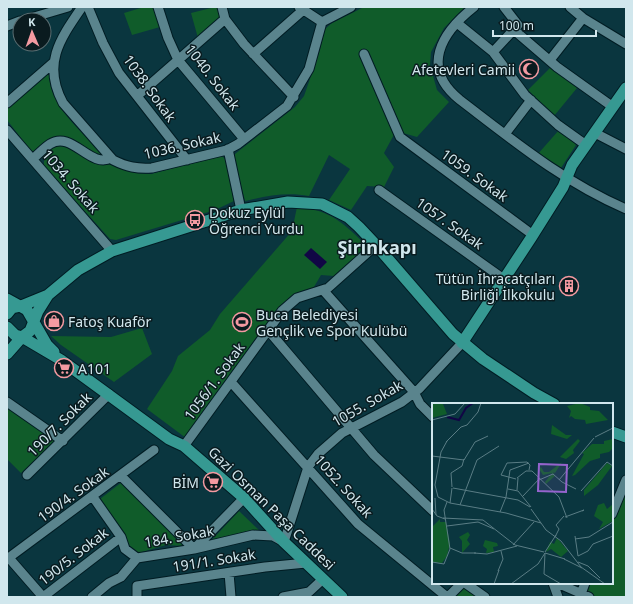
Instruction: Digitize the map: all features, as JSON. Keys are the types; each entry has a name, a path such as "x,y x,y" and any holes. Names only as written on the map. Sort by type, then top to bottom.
{"main road":[{"path":"462,342 534,235 567,179 572,165 626,88"},
{"path":"7,314 12,308 48,295 78,270 112,251 241,210 288,202 322,204 348,218 376,245 453,334 462,342 534,394 552,403"},
{"path":"7,354 22,337 30,331 33,322 48,295"},
{"path":"7,299 21,306 31,314 33,322 47,345 61,360"},
{"path":"7,327 15,335 22,337 61,360"},
{"name":"Gazi Osman Paşa Caddesi","path":"61,360 169,439 184,446 244,498 284,542 342,597"},
{"path":"613,432 626,437"}],"street":[{"path":"51,12 68,7"},
{"name":"1036. Sokak","path":"82,7 63,35 53,63 54,82 63,103 111,158 124,166 141,169 187,160 228,149 244,139 287,106 309,69 322,22"},
{"name":"1038. Sokak","path":"88,7 103,43 119,73 187,160"},
{"name":"1040. Sokak","path":"158,7 168,38 178,60 244,139"},
{"path":"222,7 225,19 253,54 294,96"},
{"path":"253,54 301,9 322,22 351,7"},
{"path":"474,7 446,35 440,48 438,62 444,82 451,94 567,179 593,195 626,210"},
{"path":"493,52 518,25 504,7"},
{"path":"570,7 583,18 626,44"},
{"path":"550,60 583,18"},
{"path":"137,96 225,19"},
{"path":"457,23 493,52 524,95 558,125 586,145"},
{"path":"514,30 550,60 613,106"},
{"name":"1059. Sokak","path":"364,54 400,137 534,235"},
{"path":"7,103 53,63"},
{"path":"505,134 531,100"},
{"name":"1034. Sokak","path":"7,130 112,251"},
{"path":"595,133 626,149"},
{"path":"33,159 50,144 57,142 73,145 98,160 106,161 111,158"},
{"path":"228,149 241,210"},
{"name":"1057. Sokak","path":"379,190 505,280"},
{"name":"1056/1. Sokak","path":"184,446 282,311 297,298 328,288 376,245"},
{"path":"323,290 414,392 420,404 432,416"},
{"path":"268,330 350,428 390,471 432,510"},
{"name":"1055. Sokak","path":"284,542 308,467 329,442 350,428 402,402 414,392 462,342"},
{"name":"1052. Sokak","path":"231,382 358,524 448,597"},
{"name":"190/7. Sokak","path":"27,475 109,394"},
{"path":"7,402 63,441"},
{"name":"190/4. Sokak","path":"8,558 121,476 154,450"},
{"path":"121,476 194,549 244,498"},
{"path":"613,512 626,480"},
{"name":"190/5. Sokak","path":"92,497 121,537 125,549 137,558"},
{"name":"184. Sokak","path":"92,597 109,583 121,577 137,558 194,549 253,535 273,536 284,542"},
{"name":"190/5. Sokak","path":"43,597 121,537"},
{"path":"8,558 43,597"},
{"name":"191/1. Sokak","path":"137,597 137,586 274,566 306,563"},
{"path":"229,573 231,597"},
{"path":"283,597 309,592 324,579"},
{"path":"448,597 463,584"},
{"path":"466,584 485,597"},
{"path":"553,584 558,597"},
{"path":"559,584 585,595 585,584"}],"green space":[{"path":"144,7 153,7 160,27 132,35 124,13"},
{"path":"218,7 220,18 198,38 191,13"},
{"path":"364,7 465,7 444,28 431,52 430,65 437,90 449,102 417,137 396,131 384,153 394,167 384,187 367,186 351,210 329,200 350,169 329,155 309,196 269,196 245,201 235,162 235,154 295,107 304,96 319,53 325,29 332,23"},
{"path":"551,67 577,88 554,116 528,90"},
{"path":"49,70 50,83 60,107 77,128 106,157 100,158 65,140 32,152 7,120 7,104"},
{"path":"559,130 576,145 559,171 537,155"},
{"path":"57,145 64,145 97,163 108,164 136,173 151,174 222,156 225,159 234,201 215,210 116,240 110,239 44,166 47,150"},
{"name":"Buca Belediyesi Gençlik ve Spor Kulübü","path":"297,207 319,211 329,215 352,231 368,247 334,276 321,275 311,292 293,297 186,438 147,409 172,371 178,356 210,330 220,314 292,231"},
{"path":"142,328 152,354 114,382 61,345 51,336 111,337"},
{"path":"7,406 56,441 21,473 7,459"},
{"path":"122,482 185,546 166,545 135,554 100,499"},
{"path":"626,491 626,597 593,597 583,593 588,584 613,584 613,522"},
{"path":"239,511 260,531 209,543"},
{"path":"463,584 482,597 450,597"}],"shaded area":[{"path":"311,248 327,262 320,269 304,255"}],"place":[{"name":"Afetevleri Camii","path":"529,69"},
{"name":"Dokuz Eylül Öğrenci Yurdu","path":"195,220"},
{"name":"Tütün İhracatçıları Birliği İlkokulu","path":"569,286"},
{"name":"Fatoş Kuaför","path":"54,321"},
{"name":"Buca Belediyesi Gençlik ve Spor Kulübü","path":"242,322"},
{"name":"A101","path":"64,368"},
{"name":"BİM","path":"213,482"}],"district":[{"name":"Şirinkapı","path":"377,247"}]}
